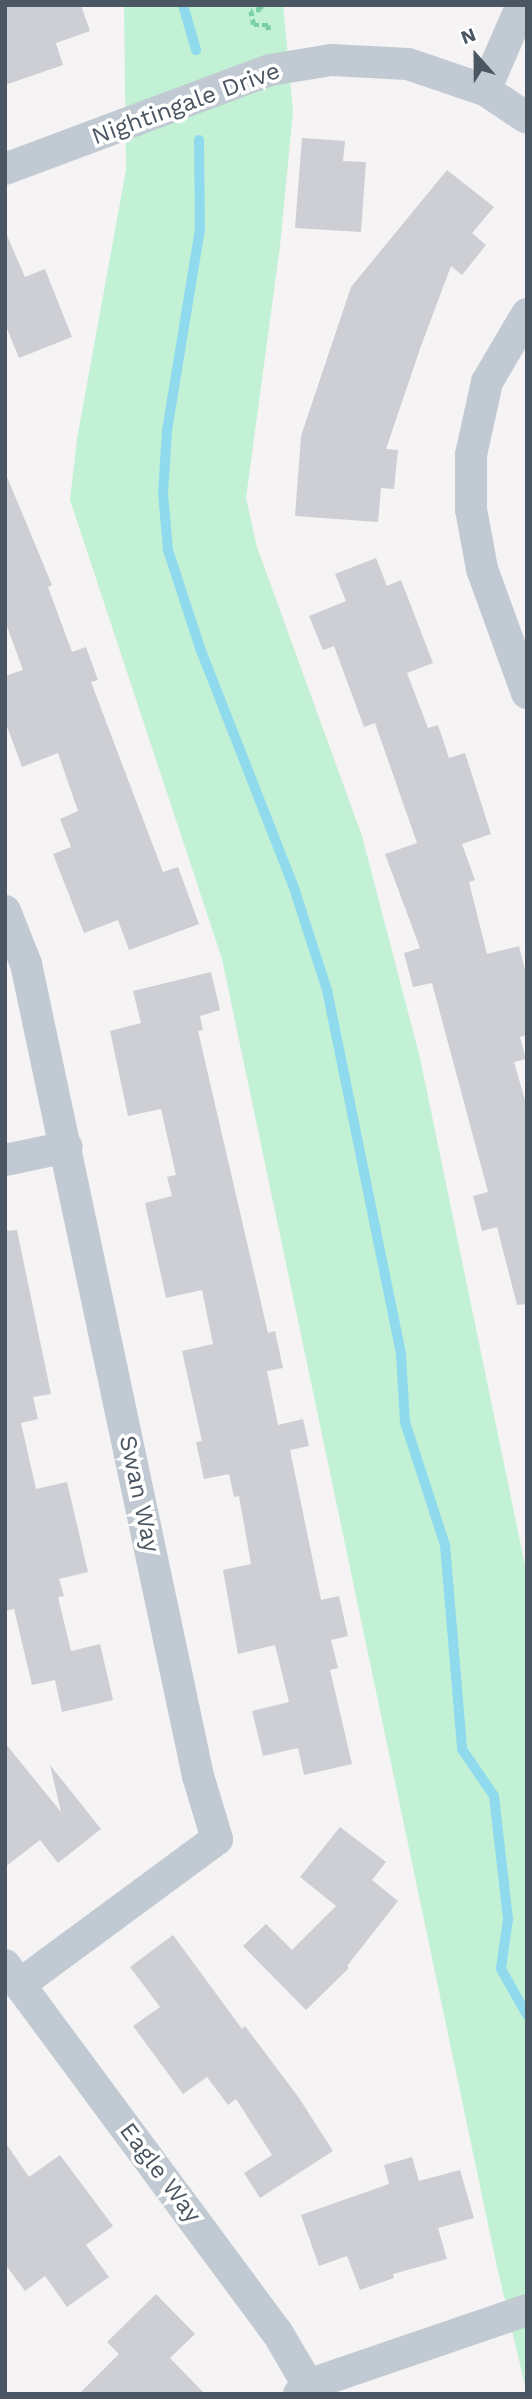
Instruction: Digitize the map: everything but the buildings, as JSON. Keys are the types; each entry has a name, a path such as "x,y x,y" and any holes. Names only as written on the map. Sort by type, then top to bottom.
{"street":[{"path":"485,90 522,5"},
{"name":"Nightingale Drive","path":"5,169 271,70 331,60 408,64 485,90 527,118"},
{"path":"524,678 482,569 471,509 471,455 486,382 527,314"},
{"name":"Swan Way","path":"5,911 26,964 198,1776 217,1839 13,1975"},
{"path":"5,1160 66,1147"},
{"name":"Eagle Way","path":"13,1975 277,2332 304,2389"},
{"path":"304,2389 527,2311"}],"path":[{"path":"261,5 261,9 251,11 254,25 268,25 269,31"}],"green space":[{"path":"124,5 283,5 293,111 280,246 246,498 257,547 362,836 420,1058 527,1575 527,2394 497,2267 222,959 70,500 77,439 126,170"}],"waterway":[{"path":"183,5 196,50"},
{"path":"199,140 200,229 167,431 163,493 168,550 200,648 295,891 327,990 401,1355 405,1422 445,1545 462,1749 494,1796 508,1919 501,1969 527,2015"}]}
